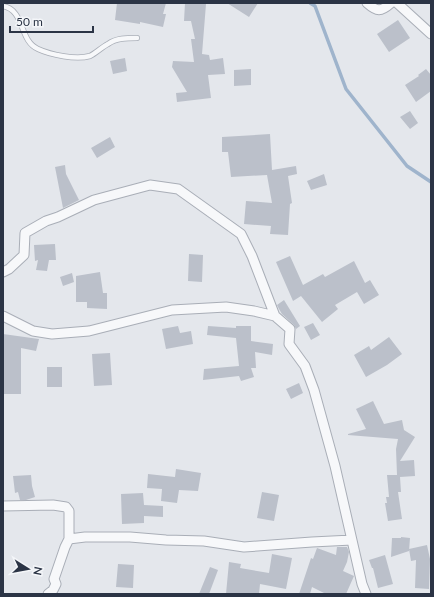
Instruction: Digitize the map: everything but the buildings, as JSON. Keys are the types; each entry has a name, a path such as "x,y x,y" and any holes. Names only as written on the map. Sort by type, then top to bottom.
{"street":[{"path":"367,3 378,10 383,9 391,3"},
{"path":"397,3 431,34"},
{"path":"3,272 9,269 24,255 24,233 46,222 94,200 150,185 178,189 241,234 252,256 275,316"},
{"path":"3,316 33,331 52,334 89,331 172,310 226,307 275,316 290,328 289,344 305,366 314,390 335,466 362,584 366,594"},
{"path":"3,506 53,505 66,507 69,511 69,539 54,579 56,584 48,594"},
{"path":"69,539 85,537 130,537 204,541 244,547 352,540"}],"lane":[{"path":"3,6 10,8 15,12 26,37 31,44 37,49 54,54 86,57 90,56 109,43 122,38 137,38"}],"waterway":[{"path":"310,3 315,6 346,89 407,166 431,182"}]}
